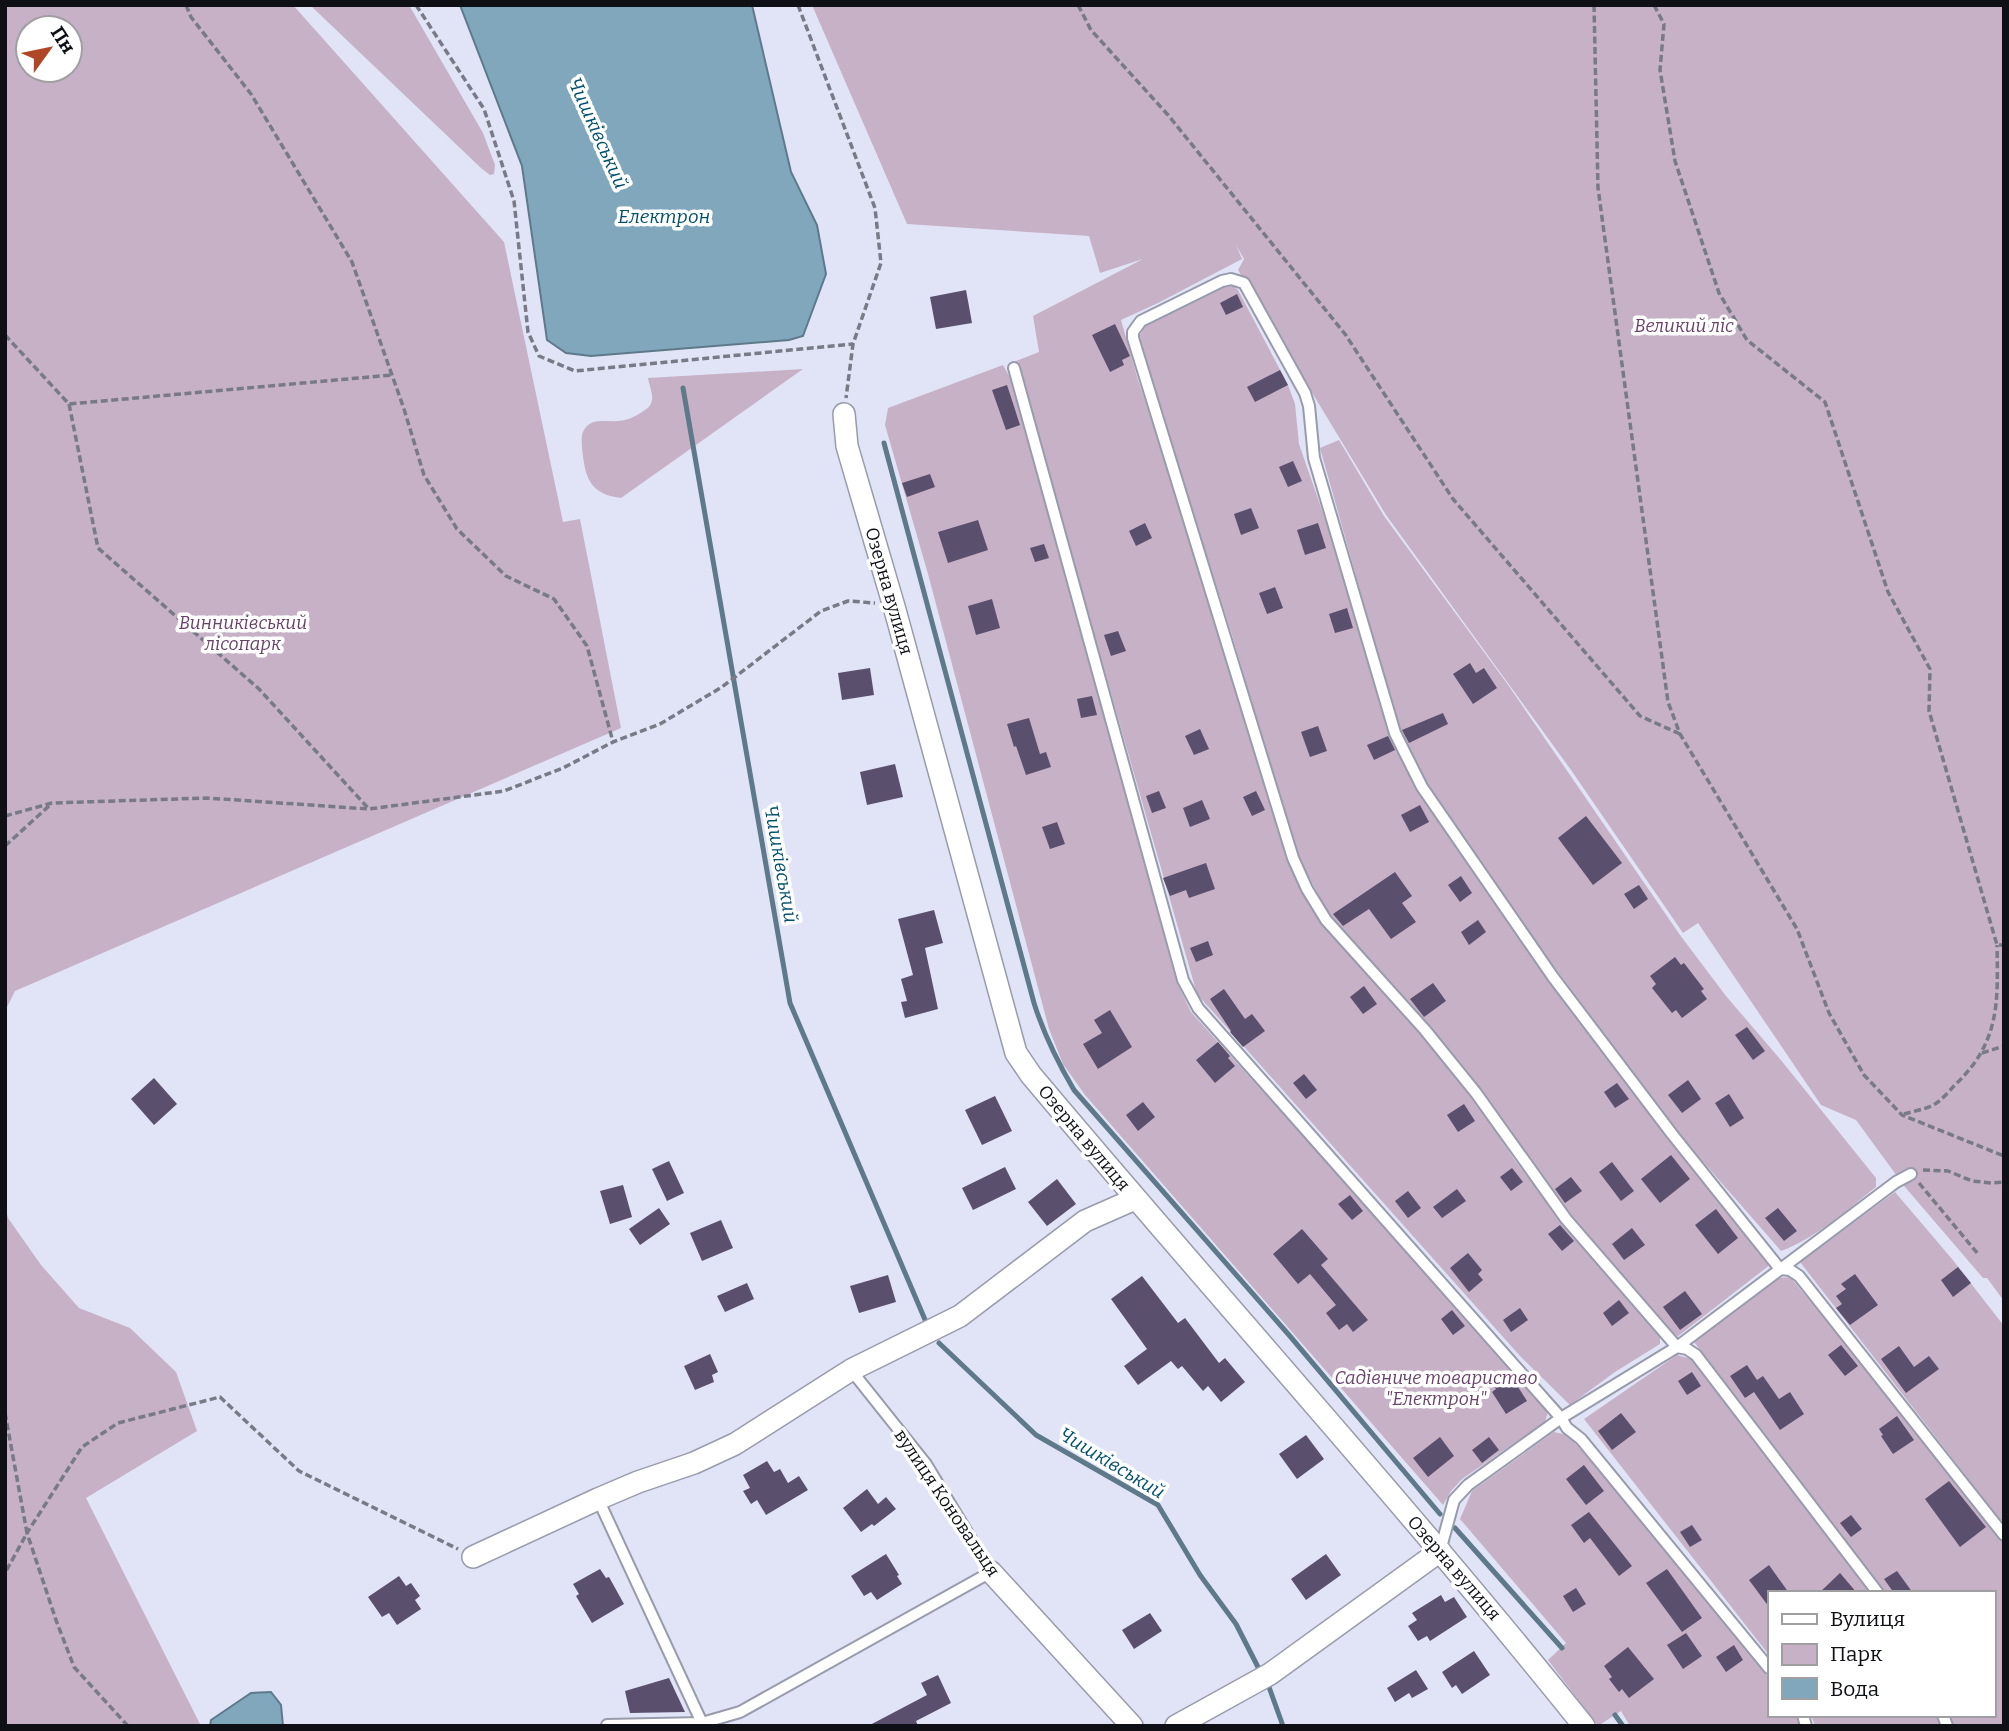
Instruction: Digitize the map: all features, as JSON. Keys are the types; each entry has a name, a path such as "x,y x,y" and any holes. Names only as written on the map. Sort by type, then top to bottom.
{"street":[{"name":"Озерна вулиця","path":"844,414 847,446 895,610 1016,1053 1031,1075 1135,1199 1499,1619 1584,1726"},
{"path":"473,1556 598,1499 694,1463 735,1444 851,1370 960,1316 1085,1221 1135,1199"},
{"path":"1176,1726 1270,1674 1440,1551"},
{"name":"вулиця Коновальця","path":"991,1572 1132,1726"}],"lane":[{"path":"1876,1591 1696,1355 1688,1349 1677,1347 1566,1219 1476,1093 1425,1030 1326,920 1307,889 1293,858 1133,338 1133,332 1141,321 1222,281 1231,279 1244,283 1305,393 1314,458 1391,720 1422,787 1553,977 1672,1134 1780,1269 1790,1270 1799,1276 2004,1535"},
{"path":"1014,368 1183,980 1198,1008 1561,1418 1567,1429 1581,1439 1768,1667"},
{"path":"1440,1551 1454,1500 1468,1485 1561,1418 1677,1347 1896,1182 1911,1174"},
{"name":"вулиця Коновальця","path":"851,1370 926,1464 991,1572"},
{"path":"598,1499 702,1723"},
{"path":"607,1724 702,1723 740,1712 991,1572"}],"path":[{"path":"186,5 191,18 251,94 352,262 424,475 457,529 506,576 554,599 587,646 613,742"},
{"path":"416,5 484,109 514,201 528,332 539,356 575,371 853,344"},
{"path":"798,5 875,208 881,263 853,344 844,414"},
{"path":"1077,5 1091,30 1168,115 1345,334 1453,499 1640,716 1680,734"},
{"path":"1594,5 1598,188 1668,702 1680,734 1797,929 1829,1013 1864,1075 1902,1115 2004,1156"},
{"path":"1654,5 1664,23 1660,70 1675,161 1718,293 1747,340 1825,402 1888,592 1930,669 1929,710 1997,944 1998,997 1993,1027 1982,1053 1965,1076 1936,1104 1902,1115"},
{"path":"5,335 69,404 98,548 259,689 369,809"},
{"path":"69,404 392,376"},
{"path":"5,817 52,803 208,798 369,809 504,791 563,768 613,742 660,724 722,687 821,611 848,601 870,602 895,610"},
{"path":"5,846 52,803"},
{"path":"1997,944 2004,946"},
{"path":"1982,1053 2004,1046"},
{"path":"1978,1254 1911,1174 1922,1170 1948,1171 1972,1181 2004,1182"},
{"path":"5,1573 82,1447 118,1423 220,1397 299,1471 473,1556"},
{"path":"5,1413 27,1533 56,1620 75,1667 128,1726"}],"green space":[{"name":"Винниківський лісопарк","path":"5,5 293,5 504,242 563,522 580,519 621,728 15,991 5,1011"},
{"path":"310,5 409,5 483,133 495,165 494,174 490,175 481,168"},
{"name":"Великий ліс","path":"812,5 2004,5 2004,1301 1987,1278 1983,1278 1905,1187 1856,1120 1821,1105 1698,923 1683,933 1571,770 1386,515 1238,270 1244,259 1236,245 1242,259 1121,320 1304,893 1420,1030 1471,1095 1514,1159 1562,1222 1660,1334 1660,1344 1570,1405 1520,1356 1197,994 1016,361 1039,352 1033,316 1143,259 1100,273 1089,236 907,224"},
{"path":"1229,283 1238,290 1288,385 1295,404 1299,444 1350,591 1389,728 1418,791 1578,1020 1669,1139 1771,1264 1677,1337 1621,1277 1571,1215 1479,1089 1429,1027 1330,916 1297,855 1232,635 1141,349 1140,335 1146,325"},
{"name":"Садівниче товариство \"Електрон\"","path":"1003,365 1014,385 1177,983 1191,1012 1504,1357 1548,1412 1545,1422 1462,1479 1443,1505 1085,1095 1063,1064 1049,1029 928,574 885,425 888,408"},
{"path":"803,369 621,498 602,493 587,476 583,458 584,430 593,422 620,421 636,416 647,408 652,398 648,378"},
{"path":"1339,440 1384,516 1506,682 1680,935 1726,996 1876,1178 1876,1187 1807,1239 1781,1251 1677,1132 1532,937 1428,786 1399,729 1320,448"},
{"path":"1895,1192 2004,1326 2004,1525 1800,1262"},
{"path":"5,1206 8,1218 41,1265 79,1308 130,1328 176,1372 197,1431 86,1498 201,1726 5,1726"},
{"path":"1790,1277 1899,1408 2004,1544 2004,1726 1953,1726 1951,1717 1995,1717 1995,1591 1884,1591 1694,1342 1779,1278"},
{"name":"Садівниче товариство \"Електрон\"","path":"1677,1355 1691,1359 1868,1591 1768,1591 1768,1654 1584,1419"},
{"name":"Садівниче товариство \"Електрон\"","path":"1554,1432 1568,1435 1735,1633 1768,1677 1768,1717 1798,1717 1801,1726 1630,1726 1621,1711 1598,1726 1548,1660 1566,1643 1460,1519 1472,1491"},
{"path":"1812,1717 1938,1717 1940,1726 1815,1726"}],"water":[{"name":"Електрон","path":"460,5 752,5 791,172 817,225 826,274 803,336 789,340 591,356 566,353 547,340 522,166"},
{"path":"271,1692 281,1705 283,1726 210,1726 211,1720 251,1693"}],"building":[{"path":"966,290 972,323 936,329 930,297"},
{"path":"1237,294 1243,307 1226,315 1220,303"},
{"path":"1115,324 1130,356 1122,360 1124,365 1110,372 1092,335"},
{"path":"1280,370 1288,385 1255,402 1247,387"},
{"path":"1007,385 1020,425 1006,430 992,390"},
{"path":"1293,461 1302,481 1288,487 1279,467"},
{"path":"930,474 935,487 907,497 902,483"},
{"path":"1251,508 1259,528 1241,535 1234,514"},
{"path":"978,520 988,550 948,563 938,532"},
{"path":"1145,523 1152,538 1136,546 1129,531"},
{"path":"1318,523 1326,548 1305,555 1297,530"},
{"path":"1044,544 1049,558 1035,562 1030,548"},
{"path":"1275,587 1283,608 1267,614 1259,593"},
{"path":"992,599 1000,628 976,635 968,606"},
{"path":"1347,608 1353,628 1335,633 1329,614"},
{"path":"1118,631 1126,651 1111,656 1104,635"},
{"path":"1470,663 1476,673 1484,668 1497,688 1473,704 1453,674"},
{"path":"870,668 874,695 842,700 838,673"},
{"path":"1092,696 1097,715 1081,718 1077,699"},
{"path":"1443,713 1448,724 1409,743 1402,730"},
{"path":"1029,718 1040,754 1046,752 1051,767 1026,775 1007,724"},
{"path":"1318,726 1327,751 1310,757 1301,732"},
{"path":"1200,729 1209,749 1194,755 1185,736"},
{"path":"1388,736 1395,750 1374,760 1367,745"},
{"path":"895,764 903,797 867,805 860,772"},
{"path":"1159,791 1166,808 1152,813 1146,796"},
{"path":"1256,791 1265,810 1252,816 1243,797"},
{"path":"1202,800 1210,819 1190,827 1183,808"},
{"path":"1420,805 1429,822 1410,832 1401,815"},
{"path":"1586,816 1622,863 1593,885 1558,838"},
{"path":"1057,822 1065,844 1050,849 1042,827"},
{"path":"1206,863 1215,889 1189,898 1186,890 1170,896 1163,878"},
{"path":"1395,872 1412,896 1402,903 1416,922 1391,939 1369,909 1343,926 1333,914"},
{"path":"1461,876 1472,893 1460,902 1448,885"},
{"path":"1639,885 1648,899 1634,909 1624,894"},
{"path":"934,910 943,943 925,948 938,1009 905,1018 901,1002 907,1001 901,979 913,975 898,919"},
{"path":"1478,920 1486,932 1469,945 1461,932"},
{"path":"1208,941 1213,955 1196,962 1190,948"},
{"path":"1675,957 1681,965 1684,963 1704,989 1701,991 1707,999 1682,1018 1676,1010 1672,1013 1652,988 1656,984 1650,976"},
{"path":"1433,983 1446,1001 1424,1017 1410,999"},
{"path":"1364,986 1377,1004 1363,1014 1350,997"},
{"path":"1224,989 1245,1019 1252,1014 1265,1031 1243,1047 1230,1032 1210,999"},
{"path":"1110,1010 1132,1047 1098,1069 1083,1044 1102,1033 1094,1020"},
{"path":"1747,1027 1765,1051 1753,1060 1735,1035"},
{"path":"1218,1042 1235,1066 1215,1083 1196,1060"},
{"path":"1304,1074 1317,1090 1306,1099 1293,1083"},
{"path":"154,1078 177,1104 154,1125 131,1099"},
{"path":"1688,1080 1701,1099 1682,1113 1668,1095"},
{"path":"1617,1083 1629,1099 1615,1108 1604,1092"},
{"path":"1729,1094 1744,1118 1730,1127 1715,1103"},
{"path":"995,1096 1012,1131 982,1145 965,1110"},
{"path":"1143,1102 1155,1117 1138,1131 1126,1115"},
{"path":"1464,1104 1475,1121 1458,1132 1447,1115"},
{"path":"1671,1155 1690,1179 1660,1203 1641,1179"},
{"path":"669,1161 684,1193 667,1201 652,1169"},
{"path":"1612,1162 1634,1191 1621,1201 1599,1172"},
{"path":"1005,1167 1016,1189 973,1210 962,1188"},
{"path":"1512,1168 1523,1182 1511,1191 1500,1177"},
{"path":"1571,1177 1582,1191 1565,1203 1555,1189"},
{"path":"1057,1179 1076,1204 1047,1226 1028,1202"},
{"path":"623,1185 632,1217 610,1224 600,1191"},
{"path":"1457,1189 1466,1201 1442,1218 1433,1207"},
{"path":"1408,1191 1421,1208 1408,1218 1395,1201"},
{"path":"1350,1195 1363,1211 1352,1220 1338,1204"},
{"path":"659,1208 670,1224 640,1245 629,1229"},
{"path":"1778,1208 1797,1231 1784,1241 1765,1218"},
{"path":"1716,1209 1738,1238 1718,1254 1695,1225"},
{"path":"721,1220 733,1248 702,1261 690,1233"},
{"path":"1560,1225 1574,1241 1562,1251 1548,1234"},
{"path":"1632,1228 1645,1245 1624,1260 1612,1244"},
{"path":"1302,1229 1328,1259 1321,1265 1368,1320 1353,1332 1347,1324 1339,1330 1326,1313 1336,1305 1310,1274 1298,1284 1273,1254"},
{"path":"1468,1253 1482,1270 1478,1274 1483,1280 1469,1292 1450,1268"},
{"path":"1958,1267 1971,1283 1953,1297 1941,1280"},
{"path":"1855,1274 1878,1305 1850,1325 1836,1308 1842,1304 1836,1296 1846,1289 1841,1284"},
{"path":"888,1275 896,1302 859,1313 850,1286"},
{"path":"1142,1276 1178,1323 1185,1318 1219,1363 1225,1358 1245,1382 1221,1402 1208,1386 1203,1391 1182,1366 1178,1369 1171,1361 1138,1385 1124,1366 1147,1349 1111,1299"},
{"path":"747,1283 754,1299 725,1312 717,1296"},
{"path":"1685,1291 1702,1314 1680,1330 1663,1307"},
{"path":"1619,1300 1629,1313 1612,1326 1603,1313"},
{"path":"1520,1308 1528,1320 1511,1332 1503,1320"},
{"path":"1452,1310 1465,1326 1453,1335 1441,1319"},
{"path":"1841,1345 1858,1366 1845,1376 1828,1355"},
{"path":"1899,1346 1914,1367 1929,1356 1939,1369 1906,1393 1881,1359"},
{"path":"710,1354 718,1372 712,1375 714,1382 695,1390 684,1366"},
{"path":"1747,1365 1757,1380 1763,1376 1779,1399 1790,1392 1804,1414 1780,1430 1754,1392 1745,1398 1730,1376"},
{"path":"1508,1371 1527,1401 1506,1414 1492,1392 1496,1389 1491,1381"},
{"path":"1692,1372 1701,1386 1687,1395 1678,1381"},
{"path":"1621,1413 1636,1432 1612,1450 1598,1431"},
{"path":"1897,1416 1914,1440 1893,1454 1879,1429"},
{"path":"1306,1435 1324,1459 1297,1479 1279,1454"},
{"path":"1440,1437 1454,1456 1428,1477 1413,1458"},
{"path":"1489,1437 1499,1450 1482,1463 1472,1450"},
{"path":"767,1461 774,1472 780,1469 788,1483 799,1476 808,1490 766,1515 757,1500 751,1504 743,1491 750,1488 743,1475"},
{"path":"1584,1465 1604,1491 1586,1505 1566,1479"},
{"path":"1949,1481 1986,1527 1960,1547 1925,1499"},
{"path":"867,1489 878,1504 886,1497 896,1509 874,1526 872,1524 861,1532 843,1508"},
{"path":"1589,1512 1632,1566 1619,1576 1590,1538 1584,1543 1571,1525"},
{"path":"1851,1515 1862,1529 1851,1537 1840,1523"},
{"path":"1692,1525 1702,1540 1690,1547 1680,1532"},
{"path":"886,1554 902,1584 877,1600 871,1592 864,1596 851,1576"},
{"path":"1326,1554 1341,1575 1306,1600 1291,1579"},
{"path":"1769,1565 1788,1591 1768,1591 1768,1606 1749,1580"},
{"path":"600,1569 606,1578 609,1577 624,1604 592,1623 576,1596 579,1594 573,1584"},
{"path":"1667,1569 1702,1618 1682,1632 1646,1583"},
{"path":"1897,1571 1912,1591 1893,1591 1884,1579"},
{"path":"1840,1573 1855,1591 1821,1591"},
{"path":"399,1576 406,1586 411,1583 420,1596 415,1600 421,1609 397,1625 389,1613 382,1617 368,1597"},
{"path":"1576,1588 1586,1604 1573,1612 1563,1596"},
{"path":"1441,1595 1445,1602 1454,1597 1467,1617 1430,1641 1427,1636 1418,1641 1408,1626 1417,1620 1412,1613"},
{"path":"1150,1613 1162,1631 1134,1649 1122,1630"},
{"path":"1686,1633 1702,1656 1683,1669 1667,1645"},
{"path":"1734,1645 1743,1660 1726,1672 1716,1657"},
{"path":"1628,1647 1654,1679 1629,1698 1622,1689 1619,1692 1609,1679 1612,1677 1604,1666"},
{"path":"1474,1651 1490,1675 1462,1694 1456,1685 1452,1688 1442,1672"},
{"path":"1416,1670 1428,1689 1412,1698 1409,1693 1395,1702 1387,1688"},
{"path":"938,1675 951,1703 916,1721 918,1726 868,1726 927,1695 921,1683"},
{"path":"669,1678 685,1712 630,1713 625,1691"}],"waterway":[{"name":"Чишківський","path":"683,388 790,1003 926,1322"},
{"path":"884,443 1034,1003 1057,1058 1074,1090 1289,1335 1440,1514"},
{"name":"Чишківський","path":"939,1343 1036,1435 1158,1505 1200,1575 1236,1624 1260,1671"},
{"path":"1455,1528 1562,1648"},
{"name":"Чишківський","path":"1269,1687 1283,1726"},
{"path":"1615,1715 1623,1726"}]}
